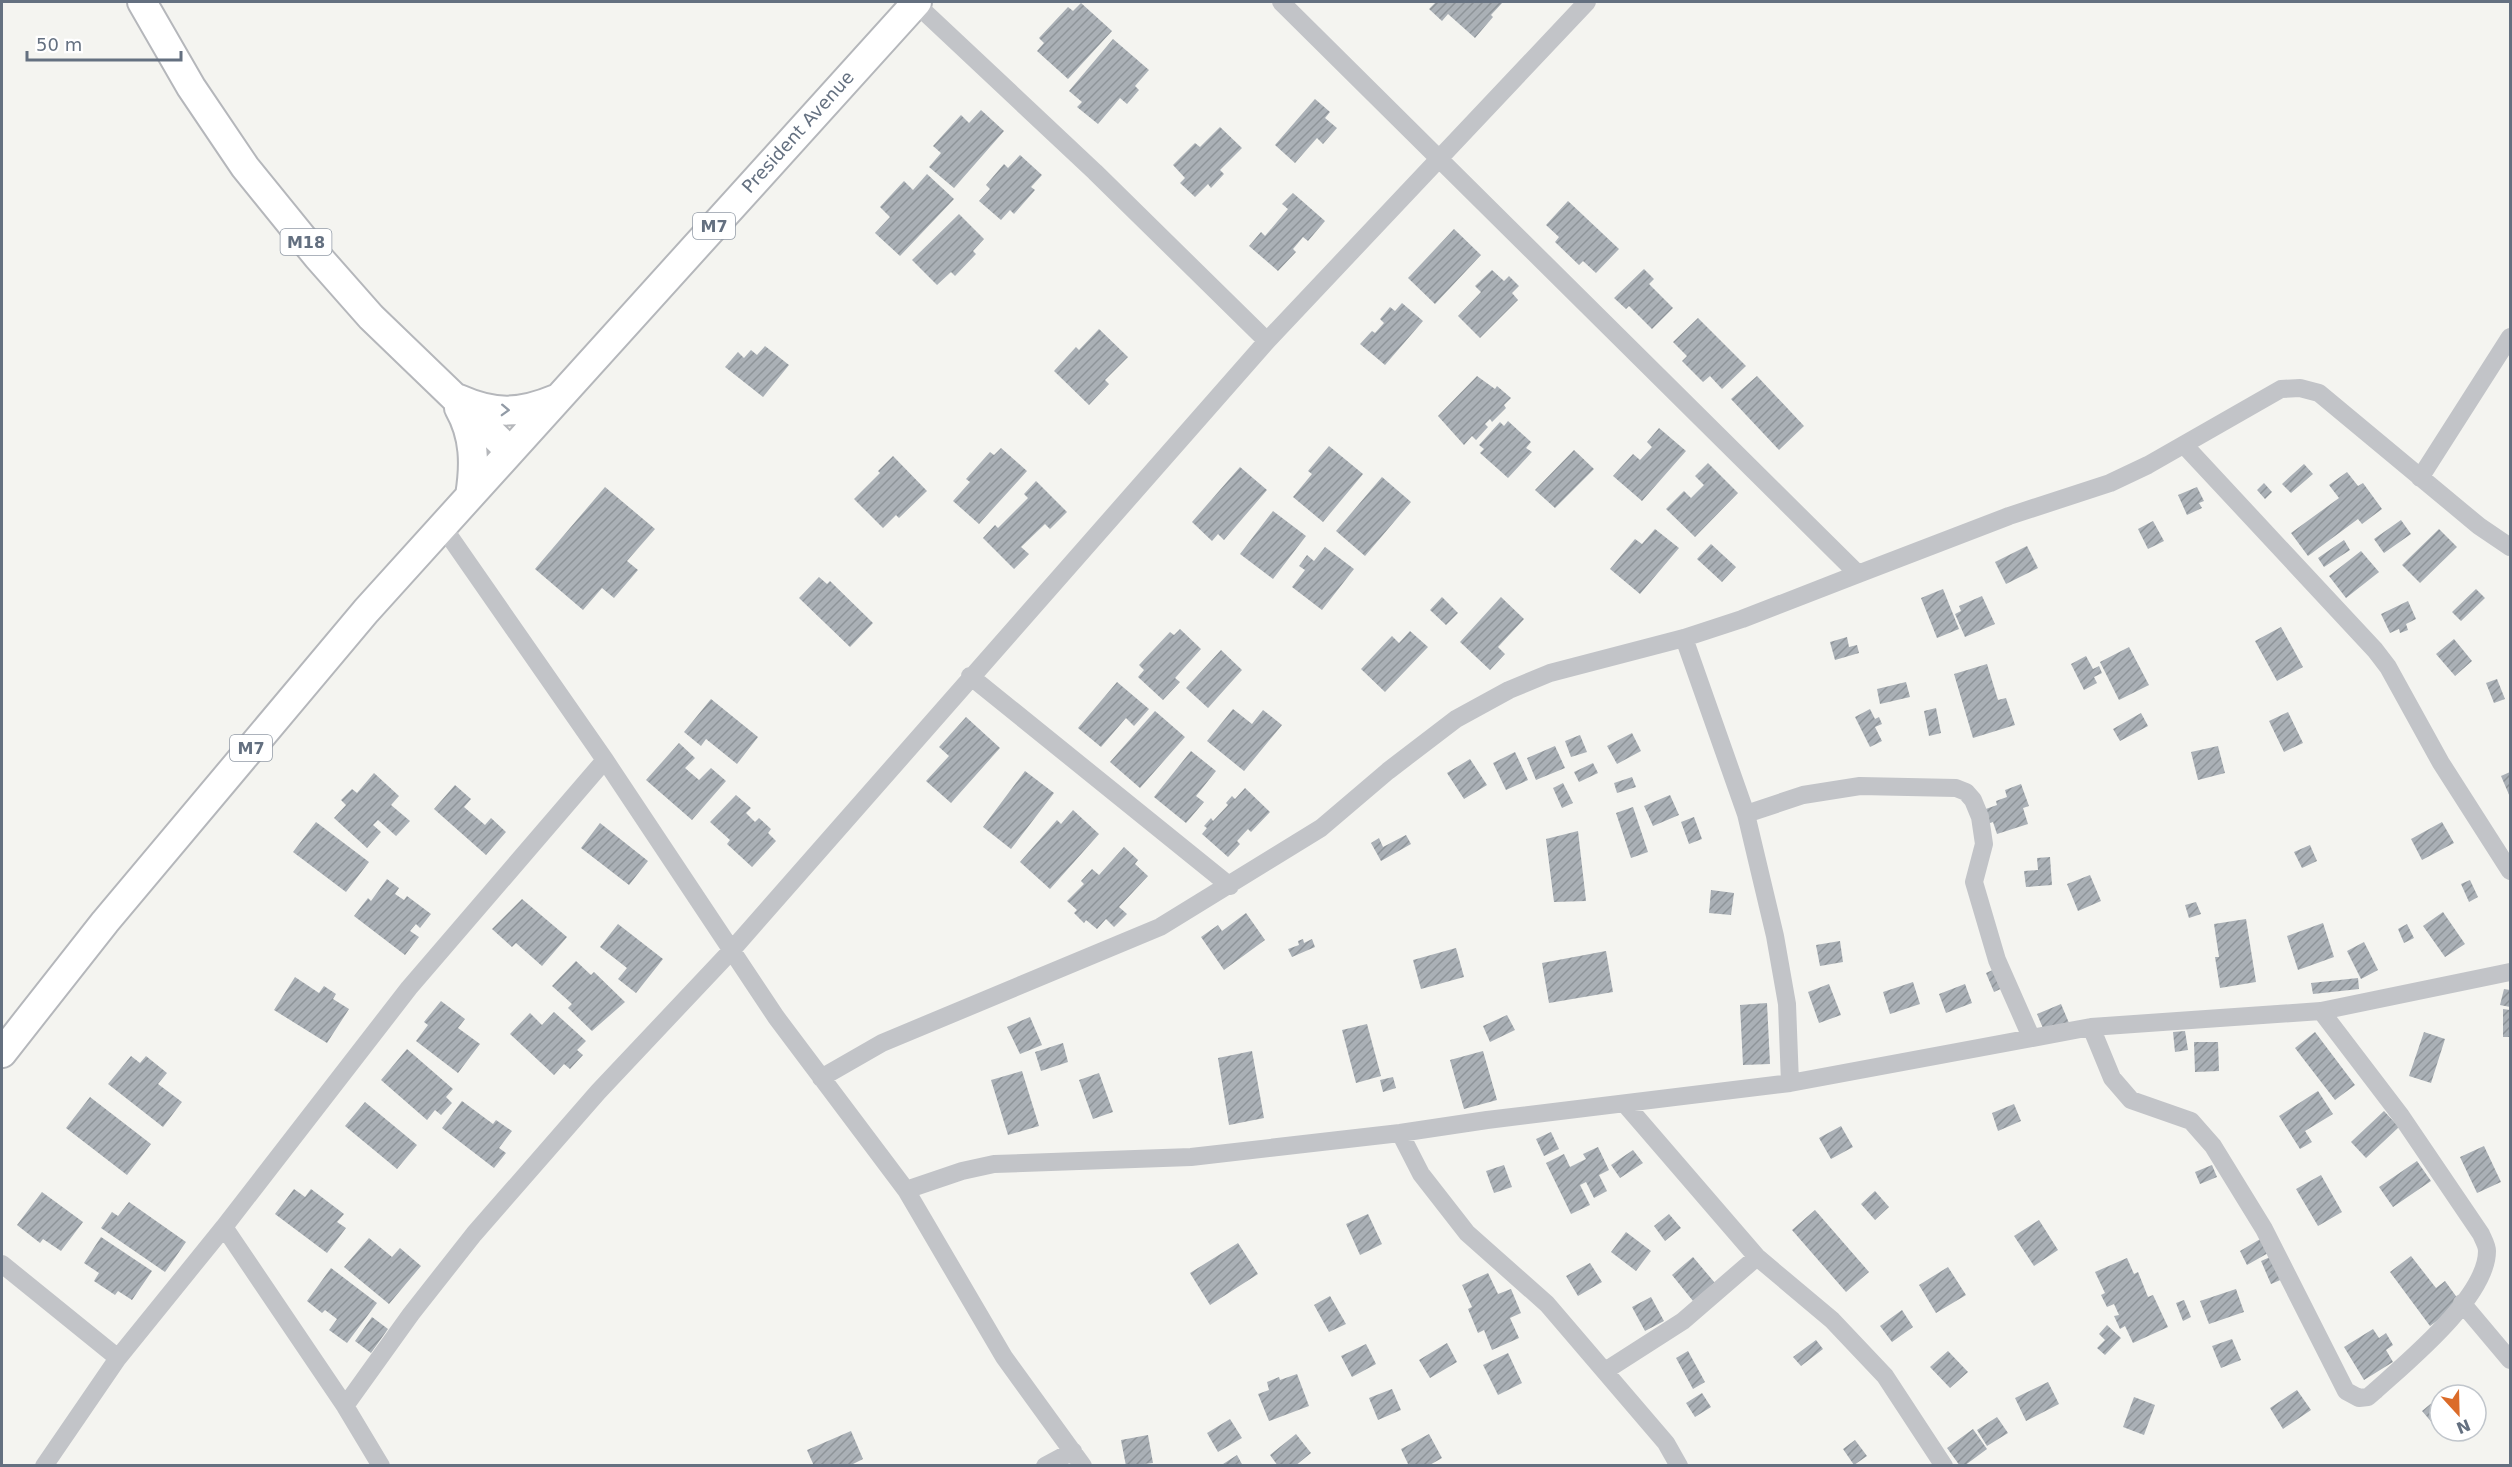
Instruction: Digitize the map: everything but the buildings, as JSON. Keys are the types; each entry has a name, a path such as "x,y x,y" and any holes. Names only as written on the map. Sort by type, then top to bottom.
{"main road":[{"name":"M18","path":"142,2 191,87 246,166 318,257 371,317 510,451"},
{"name":"President Avenue","path":"510,451 916,2"},
{"path":"452,395 477,407 505,412 533,409 558,398"},
{"path":"452,395 465,418 472,444 474,470 470,496"},
{"name":"M7","path":"2,1053 105,922 343,638 510,451"}],"street":[{"path":"916,2 1095,172 1267,341"},
{"path":"1281,2 1858,574"},
{"path":"345,1406 411,1314 474,1234 598,1092 731,951 970,676 1267,341 1587,2"},
{"path":"2420,478 2511,337"},
{"path":"821,1078 882,1043 1160,927 1321,828 1388,771 1456,719 1509,690 1550,673 1646,646 1684,638 1742,619 2009,516 2110,483 2184,446 2281,389 2300,388 2319,393 2479,526 2511,547"},
{"path":"2184,446 2375,650 2388,667 2441,763 2511,871"},
{"path":"443,527 605,760 731,951 821,1078 906,1191 1004,1357 1078,1458 1045,1466"},
{"path":"1684,638 1746,813 1775,936 1787,1004 1790,1083"},
{"path":"970,676 1230,886"},
{"path":"44,1466 118,1358 224,1227 409,988 605,760"},
{"path":"1746,813 1803,795 1860,786 1956,788 1966,792 1973,800 1980,817 1984,844 1974,882 1997,960 2031,1037"},
{"path":"906,1191 962,1171 994,1164 1191,1156 1400,1133 1487,1120 1790,1083 2091,1027 2321,1011 2511,972"},
{"path":"2091,1027 2112,1078 2131,1100 2191,1121 2213,1146 2264,1229 2346,1391 2359,1398 2375,1391 2431,1341 2477,1283 2486,1262 2487,1249 2481,1234 2401,1116 2321,1011"},
{"path":"1625,1104 1756,1257 1832,1320 1885,1376 1944,1466"},
{"path":"1400,1133 1422,1174 1467,1233 1547,1304 1666,1443 1679,1466"},
{"path":"224,1227 345,1406 381,1466"},
{"path":"1605,1371 1683,1321 1756,1257"},
{"path":"2,1264 118,1358"},
{"path":"2462,1304 2511,1360"}]}
